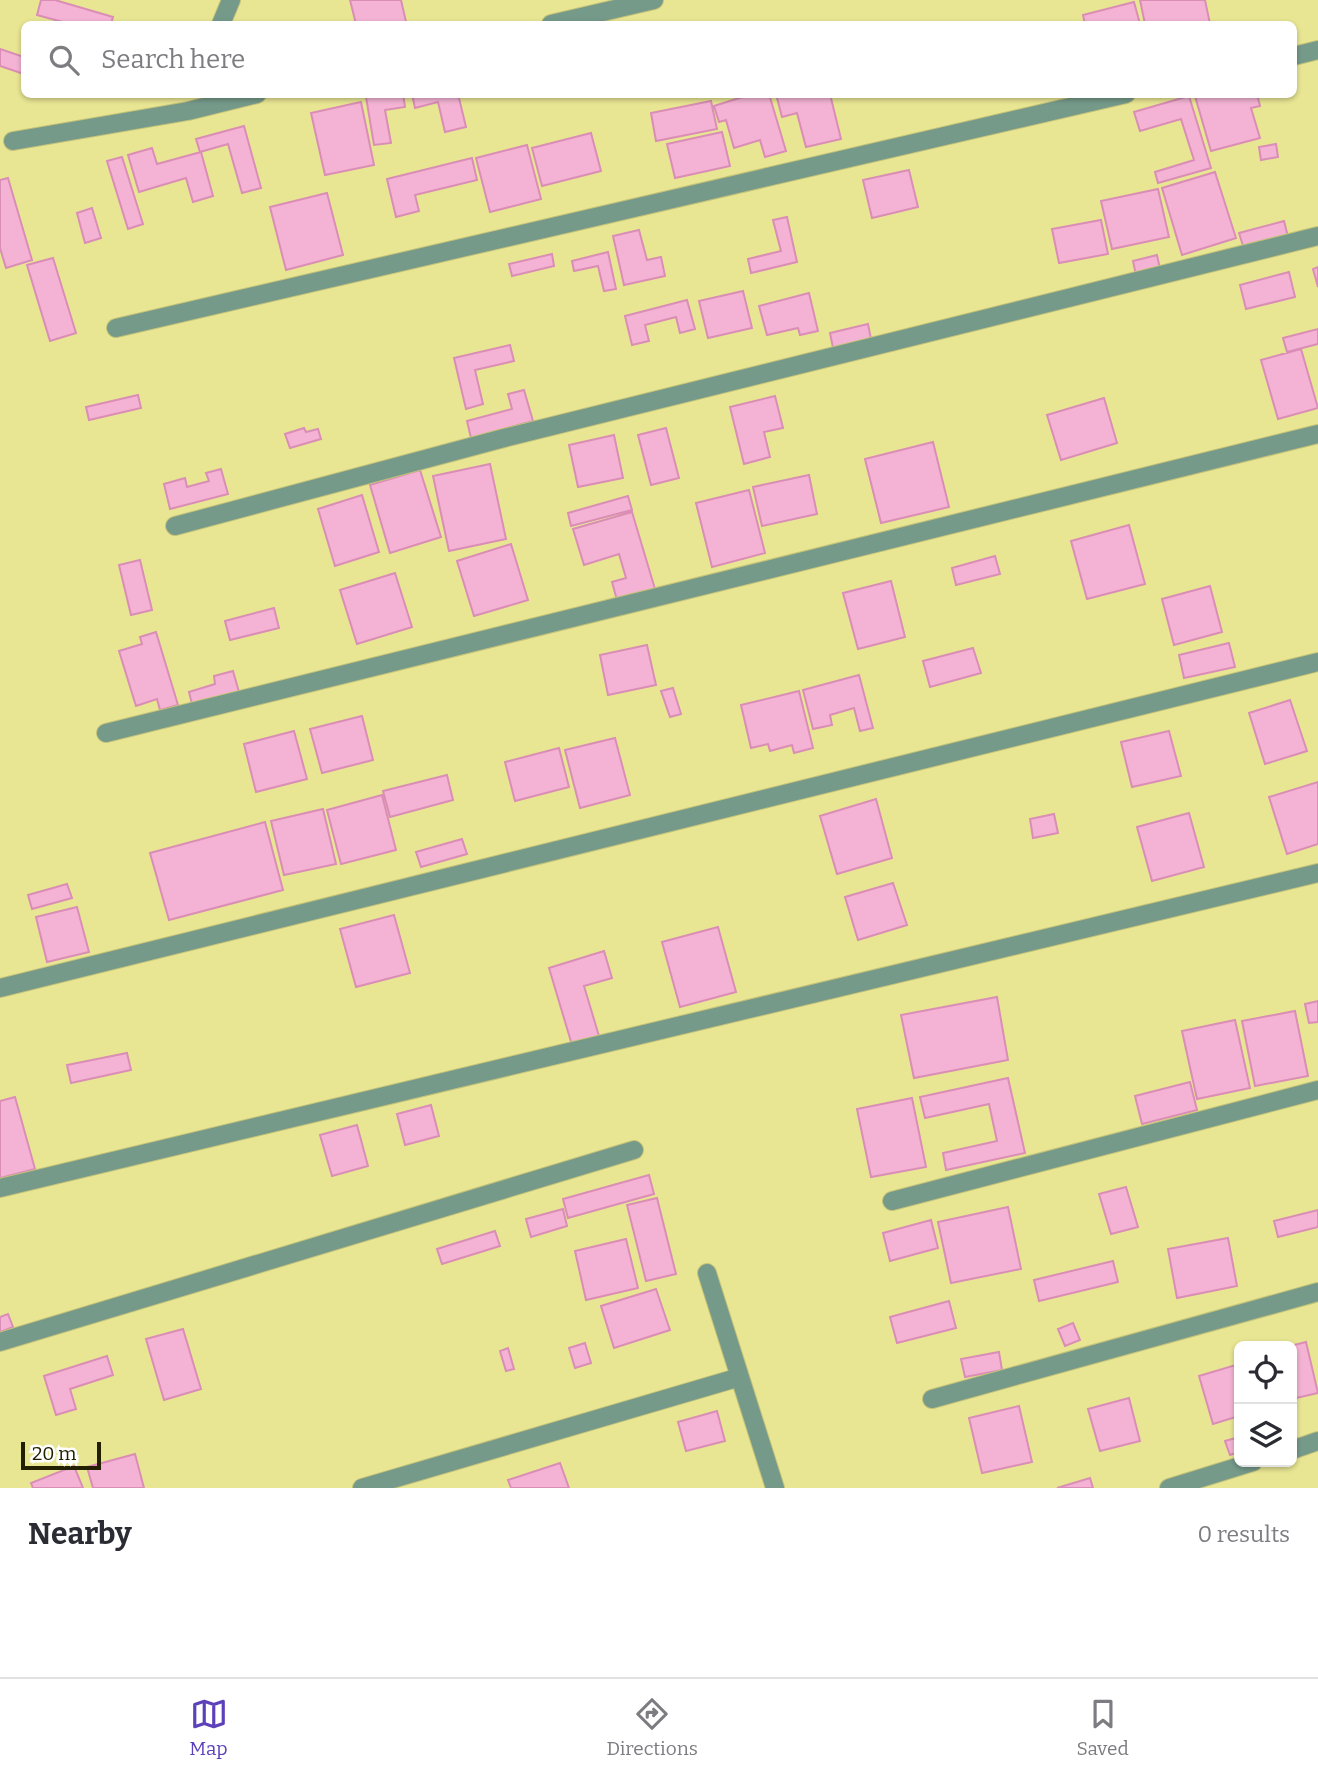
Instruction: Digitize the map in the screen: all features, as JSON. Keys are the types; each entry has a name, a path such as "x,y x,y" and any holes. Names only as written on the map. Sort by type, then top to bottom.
{"street":[{"path":"222,21 231,0"},
{"path":"564,21 654,0"},
{"path":"1297,55 1318,50"},
{"path":"13,141 191,103 228,98"},
{"path":"116,328 1109,98"},
{"path":"175,526 504,438 1318,236"},
{"path":"106,733 1318,434"},
{"path":"0,988 1318,662"},
{"path":"0,1188 1318,873"},
{"path":"892,1201 1318,1090"},
{"path":"0,1342 635,1150"},
{"path":"707,1273 775,1488"},
{"path":"932,1399 1318,1292"},
{"path":"362,1488 740,1377"},
{"path":"1297,1448 1318,1441"},
{"path":"1170,1488 1237,1467"}],"building":[{"path":"41,0 55,0 113,17 112,21 59,21 37,15"},
{"path":"350,0 401,0 406,21 355,21"},
{"path":"1140,0 1205,0 1209,21 1144,21"},
{"path":"1134,2 1139,21 1084,21 1083,15"},
{"path":"0,49 21,56 21,73 0,66"},
{"path":"366,98 404,98 405,107 385,110 391,143 374,145"},
{"path":"413,98 459,98 466,127 445,132 438,102 415,108"},
{"path":"739,98 770,98 786,151 765,157 760,140 734,148 726,120 719,122 714,106"},
{"path":"777,98 831,98 841,139 806,147 797,113 782,117"},
{"path":"1190,98 1211,168 1158,183 1155,172 1194,160 1181,119 1140,131 1134,112"},
{"path":"1196,98 1258,98 1260,106 1251,108 1260,138 1211,151"},
{"path":"711,101 717,129 656,141 651,113"},
{"path":"361,102 374,165 325,175 311,113"},
{"path":"244,126 261,188 242,193 228,144 200,152 196,139"},
{"path":"722,132 730,166 675,178 667,144"},
{"path":"591,133 601,171 542,186 532,148"},
{"path":"1276,144 1278,157 1261,160 1259,147"},
{"path":"527,145 541,199 490,212 476,158"},
{"path":"152,148 157,164 201,152 213,196 193,202 186,178 139,192 128,155"},
{"path":"122,157 143,224 128,229 107,161"},
{"path":"472,158 477,180 415,195 419,211 396,217 387,179"},
{"path":"909,170 918,207 872,218 863,180"},
{"path":"1215,172 1236,238 1182,255 1162,188"},
{"path":"8,178 32,260 6,268 0,248 0,180"},
{"path":"1158,189 1169,237 1112,249 1101,201"},
{"path":"327,193 343,255 286,270 270,207"},
{"path":"92,208 101,238 85,243 77,213"},
{"path":"787,217 797,262 751,273 748,259 781,251 773,220"},
{"path":"1101,220 1108,254 1059,263 1052,229"},
{"path":"1284,221 1288,237 1244,249 1239,233"},
{"path":"639,230 647,260 661,257 665,276 624,285 613,236"},
{"path":"608,252 616,289 604,291 598,266 574,271 572,261"},
{"path":"552,254 554,266 512,276 509,264"},
{"path":"1157,255 1160,269 1136,275 1133,261"},
{"path":"53,258 76,333 50,341 27,265"},
{"path":"1318,267 1318,287 1313,269"},
{"path":"1289,272 1295,297 1246,309 1240,285"},
{"path":"743,291 752,328 708,338 699,301"},
{"path":"809,293 818,331 800,335 798,328 767,335 759,306"},
{"path":"687,300 695,329 680,333 676,317 645,325 649,341 632,345 625,316"},
{"path":"868,324 871,339 833,348 830,333"},
{"path":"1318,329 1318,344 1287,352 1283,338"},
{"path":"510,345 514,361 475,370 483,404 466,409 454,358"},
{"path":"1301,349 1318,408 1278,419 1261,360"},
{"path":"524,390 533,421 471,438 467,421 512,409 508,394"},
{"path":"138,395 141,408 89,420 86,407"},
{"path":"775,396 783,428 764,432 770,457 744,464 730,407"},
{"path":"1104,398 1117,443 1061,460 1047,415"},
{"path":"304,428 306,432 318,429 321,439 290,448 285,434"},
{"path":"666,428 679,478 651,485 638,435"},
{"path":"614,435 623,478 578,487 569,445"},
{"path":"933,442 949,507 881,523 865,459"},
{"path":"490,464 506,539 449,551 433,476"},
{"path":"221,469 228,494 170,509 164,484 185,478 187,487 209,481 206,473"},
{"path":"420,470 441,537 390,553 370,485"},
{"path":"809,475 817,514 762,526 753,487"},
{"path":"749,490 765,553 712,567 696,503"},
{"path":"362,495 379,552 335,566 318,509"},
{"path":"628,496 632,510 571,526 568,513"},
{"path":"632,512 655,589 617,600 612,582 626,578 619,554 584,565 573,529"},
{"path":"1129,525 1145,584 1087,599 1071,541"},
{"path":"511,544 528,600 474,616 457,561"},
{"path":"995,556 1000,574 956,585 952,568"},
{"path":"140,560 152,610 131,615 119,565"},
{"path":"395,573 412,627 357,644 340,590"},
{"path":"891,581 905,637 858,649 843,593"},
{"path":"1210,586 1222,632 1174,645 1162,599"},
{"path":"274,608 279,628 230,640 225,621"},
{"path":"156,632 178,705 160,710 157,699 136,706 119,651 142,644 140,637"},
{"path":"1229,643 1235,667 1184,678 1179,655"},
{"path":"647,645 656,685 608,695 600,655"},
{"path":"973,648 981,673 930,687 923,661"},
{"path":"233,671 239,692 192,704 189,692 215,684 214,676"},
{"path":"859,675 873,728 860,731 854,708 830,715 832,725 813,729 803,690"},
{"path":"673,688 681,714 670,717 661,691"},
{"path":"799,691 813,748 794,753 792,745 770,751 768,744 751,748 741,705"},
{"path":"1290,700 1307,751 1265,764 1249,713"},
{"path":"362,716 373,760 322,773 310,729"},
{"path":"294,731 307,779 256,792 244,744"},
{"path":"1169,731 1181,776 1132,787 1121,742"},
{"path":"615,738 630,795 580,808 565,750"},
{"path":"559,748 569,787 515,801 505,762"},
{"path":"447,775 453,800 390,817 383,791"},
{"path":"1318,782 1318,844 1287,854 1269,797"},
{"path":"382,795 396,850 341,864 327,810"},
{"path":"876,799 892,858 837,874 820,816"},
{"path":"323,809 336,864 284,875 271,821"},
{"path":"1189,813 1204,867 1152,881 1137,827"},
{"path":"1054,814 1058,833 1033,838 1030,819"},
{"path":"265,822 283,890 169,920 150,853"},
{"path":"462,839 467,854 421,867 416,852"},
{"path":"893,883 907,925 858,940 845,897"},
{"path":"67,884 72,898 32,909 28,895"},
{"path":"77,907 89,952 47,962 36,917"},
{"path":"394,915 410,973 356,987 340,929"},
{"path":"718,927 736,992 680,1007 662,942"},
{"path":"604,951 612,978 584,986 599,1036 572,1045 549,968"},
{"path":"997,997 1008,1060 914,1078 901,1015"},
{"path":"1318,1001 1318,1022 1309,1023 1305,1004"},
{"path":"1295,1011 1308,1076 1255,1086 1242,1021"},
{"path":"1235,1020 1250,1088 1197,1099 1182,1031"},
{"path":"127,1053 131,1070 71,1083 67,1065"},
{"path":"1008,1078 1025,1153 946,1170 943,1153 997,1141 989,1104 925,1118 920,1097"},
{"path":"1190,1082 1197,1110 1142,1124 1135,1096"},
{"path":"15,1097 35,1169 0,1178 0,1101"},
{"path":"912,1098 926,1167 871,1177 857,1109"},
{"path":"431,1105 439,1136 405,1145 397,1114"},
{"path":"357,1125 368,1166 332,1176 320,1135"},
{"path":"649,1175 654,1194 568,1218 563,1199"},
{"path":"1126,1187 1138,1227 1111,1234 1099,1194"},
{"path":"657,1198 676,1274 646,1281 627,1205"},
{"path":"1008,1207 1021,1269 951,1283 938,1222"},
{"path":"563,1209 567,1226 531,1237 526,1219"},
{"path":"1318,1210 1318,1227 1278,1237 1274,1221"},
{"path":"931,1220 938,1248 890,1261 883,1233"},
{"path":"495,1231 500,1246 442,1264 437,1249"},
{"path":"1228,1238 1237,1286 1177,1298 1168,1249"},
{"path":"626,1239 638,1288 586,1300 575,1251"},
{"path":"1113,1261 1118,1282 1039,1301 1034,1280"},
{"path":"656,1289 670,1330 614,1348 601,1306"},
{"path":"949,1301 956,1328 897,1343 890,1317"},
{"path":"8,1314 13,1327 0,1332 0,1317"},
{"path":"1073,1323 1080,1340 1065,1346 1058,1329"},
{"path":"183,1329 201,1389 164,1400 146,1339"},
{"path":"1306,1342 1318,1393 1297,1398 1297,1344"},
{"path":"585,1343 591,1363 575,1368 569,1348"},
{"path":"508,1348 514,1369 506,1371 500,1351"},
{"path":"999,1352 1002,1370 965,1377 961,1359"},
{"path":"107,1356 113,1375 70,1389 76,1409 56,1415 44,1376"},
{"path":"1234,1366 1234,1418 1213,1424 1199,1376"},
{"path":"1129,1398 1140,1441 1100,1451 1088,1409"},
{"path":"1019,1406 1032,1462 982,1473 969,1418"},
{"path":"717,1411 725,1441 686,1451 678,1422"},
{"path":"1234,1438 1234,1454 1230,1455 1225,1441"},
{"path":"135,1454 144,1488 93,1488 87,1467"},
{"path":"560,1463 569,1488 511,1488 508,1480"},
{"path":"74,1466 83,1488 33,1488 31,1483"},
{"path":"1090,1478 1093,1488 1057,1488"}]}
